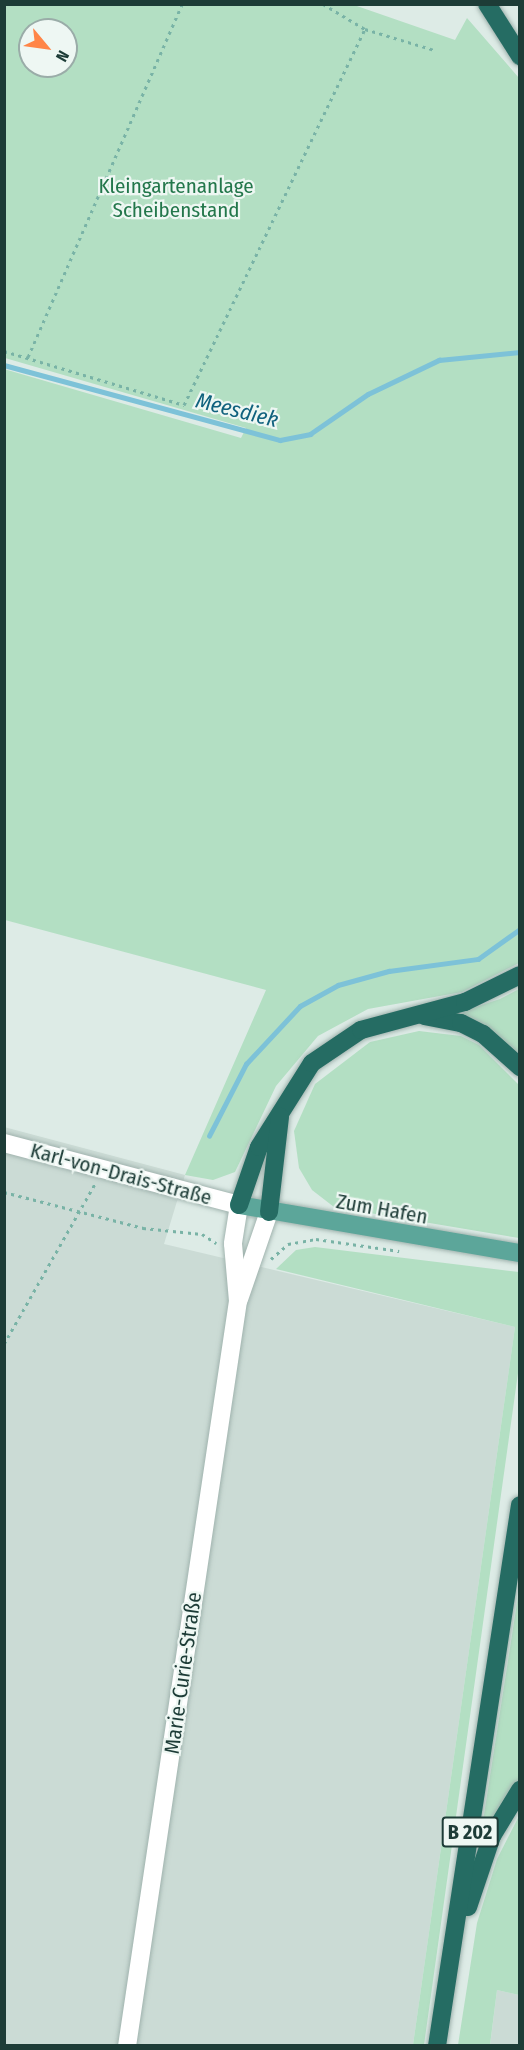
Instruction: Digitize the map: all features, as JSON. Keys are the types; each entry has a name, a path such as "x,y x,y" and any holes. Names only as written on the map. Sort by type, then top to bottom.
{"highway":[{"path":"487,4 519,57"},
{"path":"238,1206 251,1164 312,1063 336,1044 361,1030 420,1016 519,975"},
{"path":"420,1016 461,1023 500,1047 519,1067"},
{"path":"269,1212 280,1116"},
{"name":"B 202","path":"437,2046 519,1505"},
{"path":"445,1996 472,1889 492,1836 519,1790"}],"main road":[{"name":"Zum Hafen","path":"238,1206 519,1253"}],"street":[{"name":"Karl-von-Drais-Straße","path":"4,1143 238,1206"},
{"name":"Marie-Curie-Straße","path":"238,1206 233,1244 238,1301"},
{"name":"Marie-Curie-Straße","path":"127,2046 238,1301 269,1212"}],"path":[{"path":"28,357 182,4"},
{"path":"323,4 365,29 434,50"},
{"path":"4,351 184,405 365,29"},
{"path":"4,1344 103,1170"},
{"path":"4,1192 142,1228 202,1234 222,1252"},
{"path":"262,1259 269,1262 288,1244 316,1239 407,1252"}],"shaded area":[{"path":"4,1127 185,1175 164,1244 515,1327 413,2045 5,2045"},
{"path":"497,1990 519,1995 519,2045 490,2046"}],"green space":[{"name":"Kleingartenanlage Scheibenstand","path":"5,5 354,5 455,40 467,18 519,78 519,963 462,992 368,1009 318,1036 276,1086 235,1172 213,1180 185,1175 266,990 5,920 4,369 241,438 246,428 5,358"},
{"path":"519,989 519,1053 457,1013 500,999"},
{"path":"419,1031 461,1036 479,1045 519,1085 519,1238 334,1207 312,1190 299,1168 294,1131 315,1084 370,1042"},
{"path":"315,1247 519,1272 519,1366 424,2045 413,2045 515,1327 276,1269 296,1250"},
{"path":"519,1590 519,1781 486,1834 481,1834"},
{"path":"519,1816 519,1995 497,1990 490,2045 458,2045 477,1923 497,1859"}],"waterway":[{"name":"Meesdiek","path":"4,365 280,440 310,434 368,394 439,360 520,352"},
{"path":"209,1136 246,1064 300,1006 338,985 389,971 478,959 520,929"}]}
